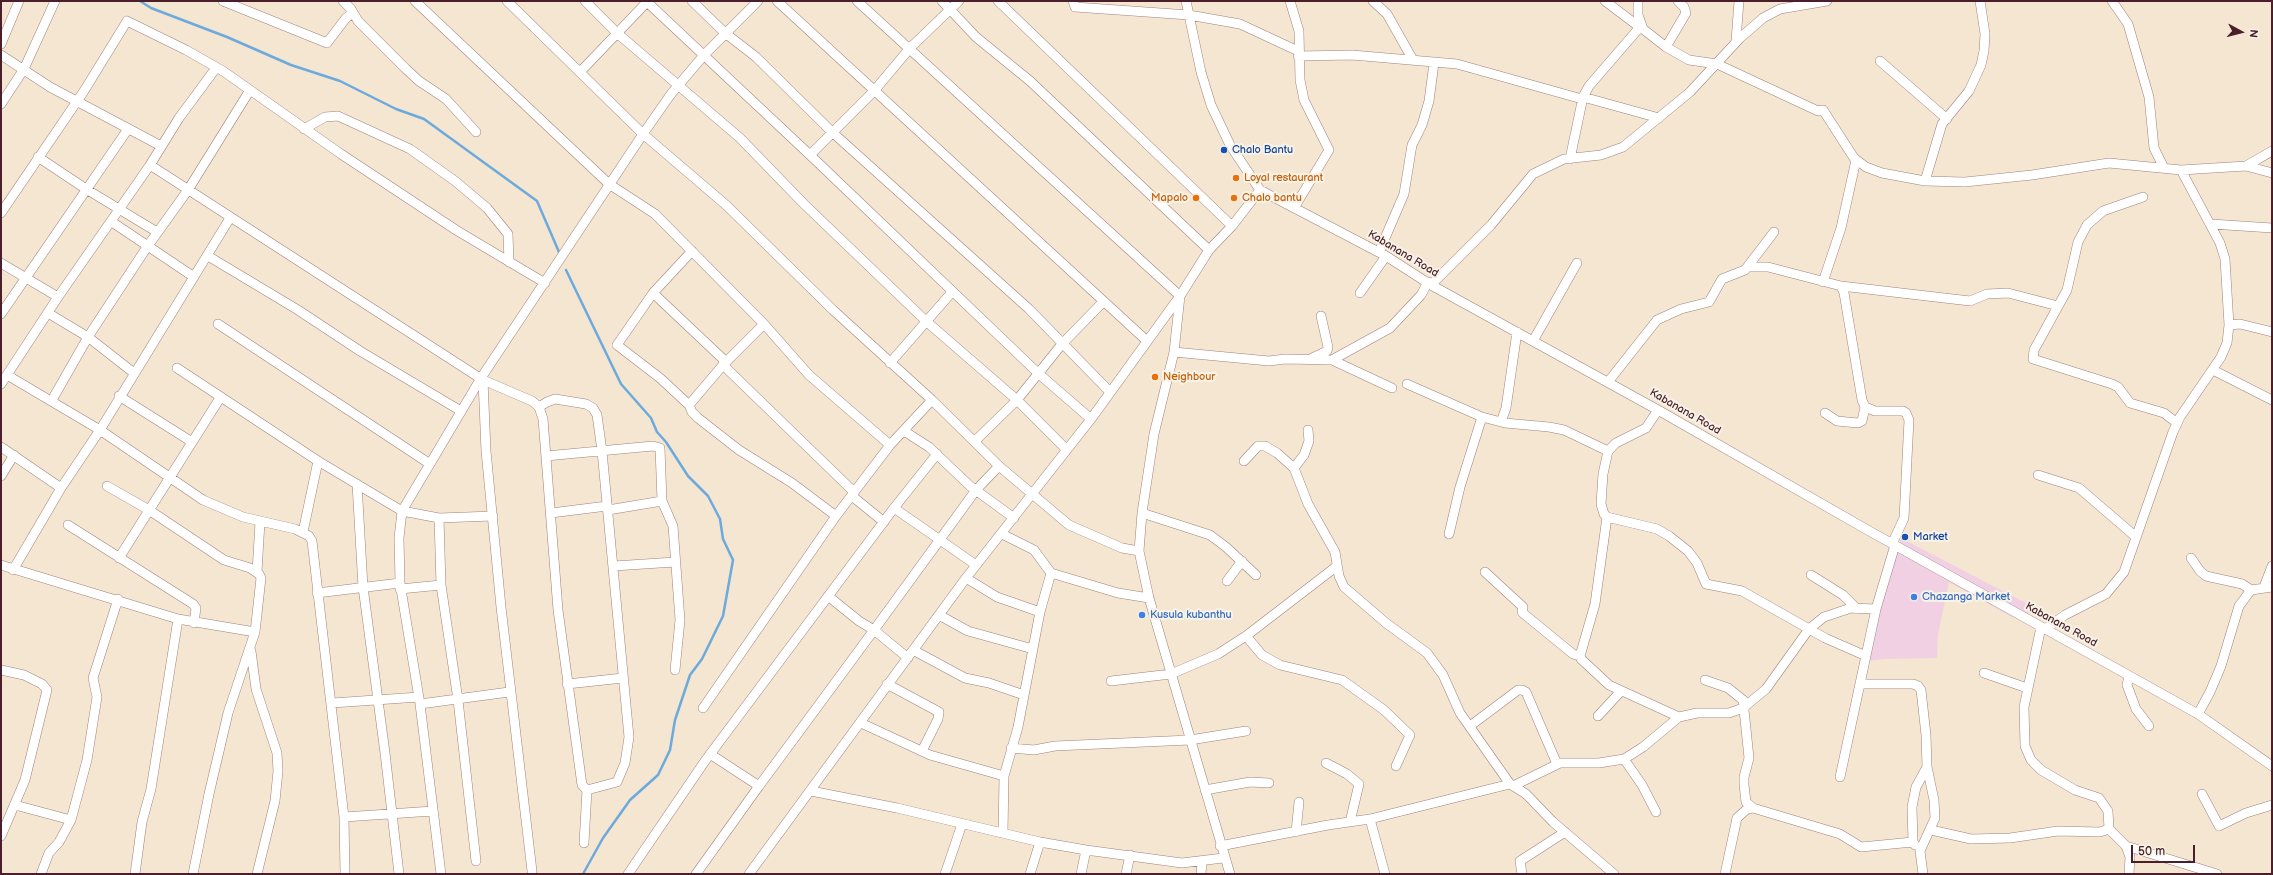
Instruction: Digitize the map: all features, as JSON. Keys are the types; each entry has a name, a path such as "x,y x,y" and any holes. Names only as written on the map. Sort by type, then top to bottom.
{"street":[{"path":"1,44 20,1"},
{"path":"1,104 24,70 55,1"},
{"path":"223,1 327,43 346,18 353,13"},
{"path":"342,1 358,21 406,69 419,81 446,99 476,132"},
{"path":"415,1 609,184 655,214 764,324 810,375 890,445"},
{"path":"507,1 581,71 643,134 726,205 833,310 932,400 999,466 1070,526 1122,548 1139,551"},
{"path":"585,1 617,33 740,138 804,204 927,322 1017,400 1066,449"},
{"path":"692,1 725,33 756,57 832,132 1029,309 1110,392"},
{"path":"441,874 419,700 400,586 399,538 402,511 461,411 643,134 679,85 704,55 758,1"},
{"path":"777,1 1147,341"},
{"path":"857,1 1180,296"},
{"path":"942,1 976,36 1030,82 1209,250"},
{"path":"810,155 874,91 910,48 959,1"},
{"path":"1073,1 1075,7 1106,5 1189,15 1240,24 1298,54 1352,56 1457,64 1659,118"},
{"name":"Kabanana Road","path":"1186,1 1201,72 1217,120 1242,167 1260,190 1382,254 1429,284 1608,382 1894,545 2198,714 2272,766"},
{"path":"1290,1 1299,31 1298,54 1300,80 1304,100 1329,150 1294,208"},
{"path":"1373,1 1387,14 1413,60"},
{"path":"1605,1 1666,47 1689,60 1717,64 1818,111 1823,110 1856,160 1866,167 1882,173 1925,181 1977,182 2109,164 2181,170 2246,166 2272,173"},
{"path":"1638,1 1638,15 1641,28"},
{"path":"1666,47 1686,13 1684,7 1678,1"},
{"path":"1736,41 1739,1"},
{"path":"1332,360 1390,328 1421,295 1429,284 1494,222 1527,179 1546,167 1570,159 1601,155 1617,151 1690,92 1717,64 1736,41 1763,18 1774,11 1827,1"},
{"path":"1925,181 1940,130 1969,91 1981,65 1984,52 1985,34 1980,1"},
{"path":"2112,1 2128,24 2149,97 2154,148 2164,168"},
{"path":"581,71 646,2 810,155 1039,374 1091,419"},
{"path":"1002,3 1232,226"},
{"path":"1,213 77,101 127,21 186,50 216,68 456,230 545,283"},
{"path":"1570,159 1582,98 1589,86 1641,28"},
{"path":"1,54 24,70 77,101 161,146"},
{"path":"1880,61 1947,119"},
{"path":"1360,293 1382,254 1404,194 1412,145 1422,125 1429,101 1434,62"},
{"path":"1,384 58,297 112,222 179,118 216,68"},
{"path":"52,400 88,337 157,232 188,190 250,90"},
{"path":"304,128 325,117 338,116 410,149 455,181 487,208 508,234 509,262"},
{"path":"1,314 128,129"},
{"path":"2246,166 2272,151"},
{"path":"38,157 86,189 157,232"},
{"path":"1823,282 1841,228 1856,160"},
{"path":"150,165 230,218 482,379 532,401 540,407 544,419 558,610 567,684 582,784 587,790 584,843"},
{"path":"2129,874 2130,856 2126,846 2109,829 2108,810 2099,798 2075,790 2041,770 2030,760 2025,746 2024,707 2027,688 2043,628 2106,594 2115,585 2124,572 2177,423 2221,357 2226,343 2229,325 2224,259 2220,243 2181,170"},
{"path":"749,874 966,578 1091,419 1180,296 1209,250 1232,226 1260,190"},
{"path":"2143,197 2103,211 2086,225 2078,242 2067,290 2034,350 2033,359 2112,384 2118,387 2130,403 2164,413 2177,423"},
{"path":"13,570 61,488 100,430 119,396 208,256 230,218"},
{"path":"112,222 147,247 194,277"},
{"path":"2211,224 2272,228"},
{"path":"1748,267 1774,232"},
{"path":"692,251 653,293 617,346 660,378 689,404 692,412 698,418 739,450 792,484 836,516"},
{"path":"208,256 298,310 360,352 461,411"},
{"path":"1,263 58,297"},
{"path":"1533,341 1577,263"},
{"path":"1608,382 1657,320 1681,310 1709,302 1722,280 1748,267 1768,267 1840,286 1970,301 1987,294 2008,293 2058,306"},
{"path":"1825,413 1837,421 1858,423 1862,421 1865,407 1862,400 1844,293 1840,286"},
{"path":"890,363 952,292"},
{"path":"653,293 724,360 723,364 853,494 884,522"},
{"path":"1180,296 1174,352 1154,434 1142,513 1139,551 1149,598 1220,846 1230,874"},
{"path":"975,442 1017,400 1062,344 1103,302"},
{"path":"48,313 88,337 134,373"},
{"path":"1312,358 1327,351 1328,347 1322,316"},
{"path":"218,324 430,464"},
{"path":"689,404 723,364 764,324"},
{"path":"2229,325 2240,324 2271,329"},
{"path":"1501,422 1508,400 1517,332"},
{"path":"1174,352 1269,362 1312,358 1332,360 1392,388"},
{"path":"177,368 220,398 318,461 402,511 439,518 492,516"},
{"path":"2213,370 2272,400"},
{"path":"7,375 52,400 100,430 203,500 260,522 303,532 312,541 317,593 332,703 344,817 345,874"},
{"path":"482,379 486,451 492,516 510,692 532,871"},
{"path":"1407,384 1482,417 1501,422 1564,430 1608,451"},
{"path":"119,396 192,442"},
{"path":"119,558 169,476 220,398"},
{"path":"540,407 547,402 555,400 586,404 593,408 597,415 602,451 614,566 622,678 629,737 623,768 617,782 587,790"},
{"path":"703,708 836,516 890,445 932,400"},
{"path":"1840,777 1876,609 1894,545 1904,518 1909,420 1906,413 1902,411 1874,411 1865,407"},
{"path":"1658,410 1646,428 1616,444 1608,451 1603,474 1601,504 1602,510 1607,517 1657,529 1688,551 1697,563 1706,584 1742,591 1809,629 1866,656"},
{"path":"1449,534 1460,487 1482,417"},
{"path":"1294,468 1304,455 1310,442 1308,430"},
{"path":"904,431 937,454 976,490 1014,518"},
{"path":"546,456 653,446 660,448 662,501 673,526 680,620 675,670"},
{"path":"1244,461 1258,446 1265,446 1277,453 1294,468 1308,504 1330,540 1335,552 1337,566 1344,587 1350,594 1427,653 1443,676 1460,713 1512,785 1526,794 1565,832 1614,874"},
{"path":"1,447 61,488"},
{"path":"628,874 710,754 894,508 937,454"},
{"path":"1,476 14,455"},
{"path":"303,532 318,461"},
{"path":"696,874 976,490 999,466"},
{"path":"2038,475 2074,486 2083,491 2136,537"},
{"path":"357,484 363,587 378,699 398,874"},
{"path":"107,486 149,510 224,560 241,564 257,572 262,578 255,632 228,713 209,794 194,874"},
{"path":"551,512 607,508 662,501"},
{"path":"894,508 976,565"},
{"path":"1142,513 1197,529 1210,535 1242,561 1256,575"},
{"path":"1607,517 1595,604 1580,656 1583,663 1602,680 1621,691 1679,717"},
{"path":"439,518 441,585 458,700 476,861"},
{"path":"257,572 260,522"},
{"path":"68,526 193,604 196,608 194,622"},
{"path":"1002,534 1034,550 1051,573 1118,593 1149,598"},
{"path":"2191,558 2200,571 2206,576 2242,584 2251,590"},
{"path":"1227,581 1242,561"},
{"path":"614,566 675,562"},
{"path":"1,565 13,570 118,599 178,619 255,632"},
{"path":"1111,681 1171,674 1230,649 1337,566"},
{"path":"2198,714 2210,692 2221,666 2239,606 2251,590 2268,587 2272,566"},
{"path":"1485,572 1523,607 1522,612 1524,614 1573,654 1580,656"},
{"path":"1003,834 1004,776 1024,695 1040,612 1051,573"},
{"path":"1811,575 1843,595 1858,609"},
{"path":"966,578 997,597 1040,612"},
{"path":"317,593 363,587 441,585"},
{"path":"828,596 859,621 910,654 965,678 989,683 1024,695"},
{"path":"41,874 49,853 59,842 71,820 87,760 97,697 93,678 118,599"},
{"path":"1220,846 1370,819 1512,785 1557,764 1599,763 1624,759 1643,747 1679,717 1697,713 1729,713 1743,708 1766,689 1809,629 1824,617 1851,608 1876,609"},
{"path":"939,615 968,631 1033,648"},
{"path":"135,874 142,822 151,789 178,619"},
{"path":"1246,636 1262,655 1280,665 1342,680 1384,710 1410,735 1410,739 1396,766"},
{"path":"250,647 256,690 274,741 278,771 275,801 257,874"},
{"path":"1,670 24,675 42,684 47,690 25,780 1,836"},
{"path":"1984,673 2027,688"},
{"path":"2129,676 2127,685 2136,709 2149,726"},
{"path":"567,684 622,678"},
{"path":"1705,680 1728,688 1743,700 1749,758 1744,777 1744,785 1746,802 1753,808 1764,813 1840,834 1861,847 1913,842"},
{"path":"887,684 939,712 938,719 922,751"},
{"path":"1861,684 1918,686 1921,690 1926,735 1927,767 1934,800 1935,818 1931,830 1920,851"},
{"path":"1470,726 1518,690 1522,690 1526,692 1557,764"},
{"path":"1598,716 1621,691"},
{"path":"332,703 378,699 458,700 510,692"},
{"path":"861,723 922,751 1004,776"},
{"path":"1011,748 1034,750 1056,746 1190,740 1246,731"},
{"path":"710,754 759,786"},
{"path":"1624,759 1642,785 1656,812"},
{"path":"1326,763 1347,774 1359,784 1350,822"},
{"path":"1923,874 1920,851 1913,842 1912,807 1916,787 1927,767"},
{"path":"1205,790 1250,782 1268,783"},
{"path":"811,791 1040,842 1086,850 1182,863 1202,862 1224,858"},
{"path":"2202,794 2219,826 2246,813 2272,805"},
{"path":"1296,832 1299,802"},
{"path":"15,805 71,820"},
{"path":"1725,874 1738,818 1747,809 1753,808"},
{"path":"344,817 392,815 433,810"},
{"path":"1370,819 1385,874"},
{"path":"945,874 962,824"},
{"path":"1931,830 1971,839 2010,838 2058,831 2100,832 2109,829"},
{"path":"1522,874 1520,861 1565,832"},
{"path":"1030,874 1040,842"},
{"path":"2126,846 2181,861 2217,874"},
{"path":"1081,874 1086,850"},
{"path":"1126,874 1130,855"},
{"path":"1201,874 1202,862"}],"shaded area":[{"name":"Chazanga Market","path":"1901,538 2041,611 2012,617 1949,582 1938,634 1937,658 1885,659 1868,661 1877,611"}],"waterway":[{"path":"140,1 151,8 227,37 291,65 340,81 396,109 424,119 537,201 559,252"},
{"path":"566,270 621,384 651,418 657,432 666,442 688,476 708,496 720,519 723,539 733,560 723,616 702,659 690,675 675,720 670,750 658,775 630,800 603,838 583,874"}],"place":[{"name":"Chalo Bantu","path":"1224,150"},
{"name":"Loyal restaurant","path":"1236,178"},
{"name":"Mapalo","path":"1196,198"},
{"name":"Chalo bantu","path":"1234,198"},
{"name":"Neighbour","path":"1155,377"},
{"name":"Market","path":"1905,537"},
{"name":"Chazanga Market","path":"1914,597"},
{"name":"Kusula kubanthu","path":"1142,615"}]}
